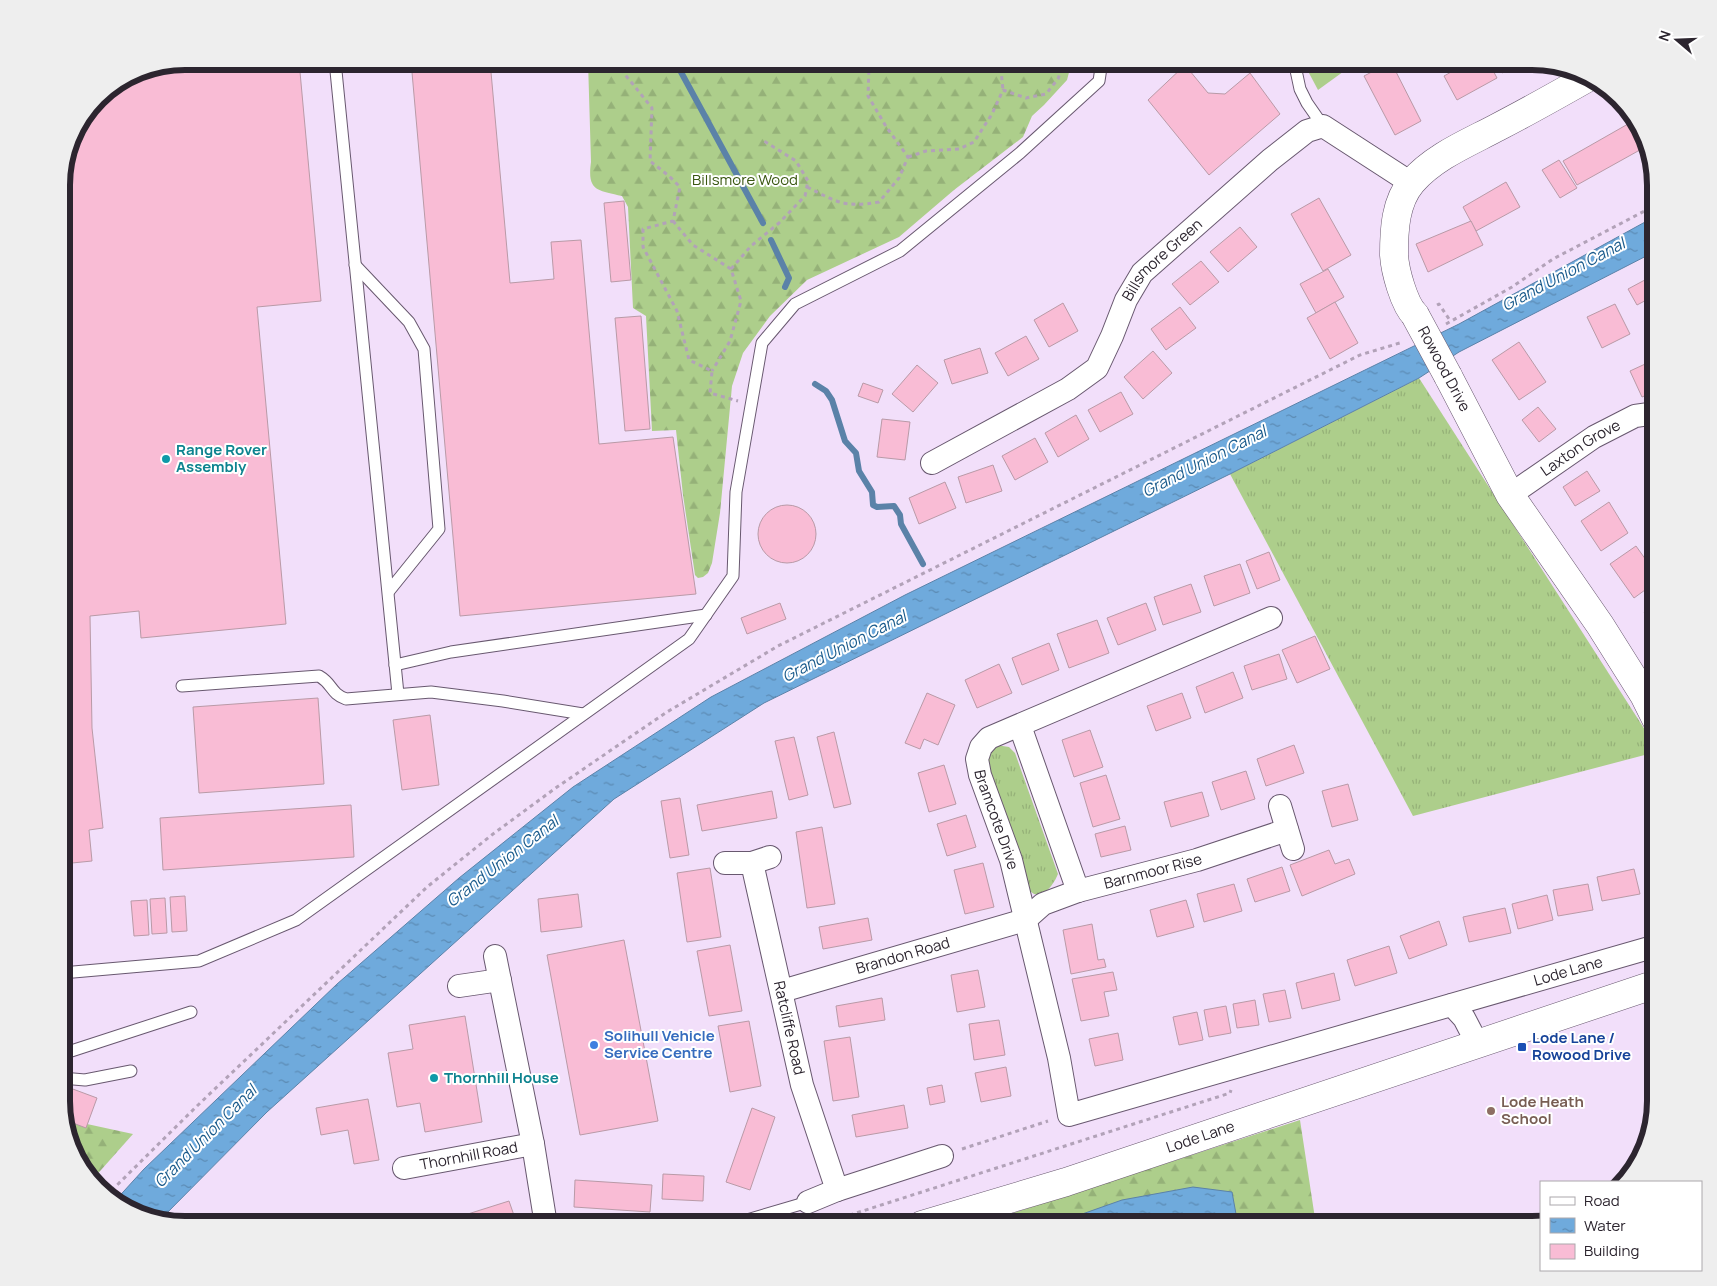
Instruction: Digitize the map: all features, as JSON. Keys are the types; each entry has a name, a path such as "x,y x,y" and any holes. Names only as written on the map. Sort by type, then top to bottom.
{"street":[{"name":"Rowood Drive","path":"1581,81 1435,160 1411,183 1399,206 1394,235 1395,266 1404,295 1413,314 1413,327 1448,376 1510,495 1600,624 1647,701"},
{"path":"1323,126 1411,183"},
{"name":"Billsmore Green","path":"932,462 1068,389 1097,368 1126,300 1142,272 1270,160 1307,131 1323,126"},
{"name":"Laxton Grove","path":"1510,495 1594,437 1635,416 1647,414"},
{"name":"Bramcote Drive","path":"1069,1115 1059,1058 1011,860 980,775 977,759 981,747 989,738 1271,618"},
{"path":"1020,726 1078,891"},
{"name":"Barnmoor Rise","path":"1025,920 1043,904 1078,891 1198,860 1290,839 1280,806"},
{"name":"Ratcliffe Road","path":"725,863 761,860 782,991 802,1084 837,1190"},
{"name":"Brandon Road","path":"782,991 1025,920"},
{"name":"Lode Lane","path":"1069,1115 1647,949"},
{"name":"Thornhill Road","path":"495,956 533,1144 545,1216"},
{"path":"459,986 500,980"},
{"name":"Lode Lane","path":"952,1216 1066,1182 1647,987"},
{"path":"1452,1005 1464,1018 1478,1045"},
{"name":"Thornhill Road","path":"404,1168 533,1144"},
{"path":"808,1202 837,1190 942,1156"}],"lane":[{"path":"336,70 398,694"},
{"path":"70,972 199,961 296,920 689,639 733,576 736,492 762,343 795,304 900,251 1020,153 1099,81 1101,70"},
{"path":"1296,70 1300,88 1307,103 1323,126"},
{"path":"356,264 409,322 424,348 439,529 389,591"},
{"path":"396,665 450,652 706,614"},
{"path":"182,686 319,676 326,680 336,695 346,699 431,692 583,714"},
{"path":"70,1051 191,1012"},
{"path":"70,1079 85,1080 131,1071"},
{"path":"761,1216 808,1202"}],"path":[{"path":"622,70 652,108 650,161 680,187 673,220"},
{"path":"868,70 868,96 887,128 908,157"},
{"path":"807,187 837,202 859,205 879,202 899,178 908,157 926,151 959,149 974,142 992,114 1003,90 1001,70"},
{"path":"1003,90 1026,98 1046,94 1058,79 1061,70"},
{"path":"731,269 751,246 779,223 805,196 808,181 796,161 764,141"},
{"path":"1443,326 1512,287 1553,260 1647,210"},
{"path":"673,220 693,245 731,269 741,301 730,341 712,372 710,393 750,404"},
{"path":"673,220 643,230 643,247 677,311 689,360 712,372"},
{"path":"112,1190 197,1106 427,887 543,797 667,712 778,646 1109,482 1413,327"},
{"path":"847,1216 1230,1093 1236,1067"},
{"path":"942,1156 1069,1115"}],"green space":[{"name":"Billsmore Wood","path":"588,70 1070,70 1067,80 1032,116 1023,137 954,190 899,237 807,280 770,316 743,353 732,386 720,513 712,563 708,573 698,578 695,575 683,495 676,430 652,431 646,316 633,308 628,207 622,196 600,190 592,184"},
{"path":"1309,70 1346,70 1318,90"},
{"path":"1419,378 1647,733 1647,754 1413,816 1230,474"},
{"path":"996,745 1009,747 1015,753 1058,874 1052,885 1042,893 1034,894 1024,886 984,765 988,753"},
{"path":"1300,1120 1315,1216 1003,1216"},
{"path":"72,1121 133,1134 97,1175 82,1152"}],"water":[{"name":"Grand Union Canal","path":"1647,221 1647,256 1459,352 1419,378 1230,474 764,703 614,799 267,1112 166,1214 148,1210 127,1201 120,1196 144,1169 337,984 459,878 573,787 711,697 905,595 1459,324"},
{"path":"1193,1187 1232,1192 1236,1216 1077,1216 1122,1200"}],"building":[{"name":"Range Rover Assembly","path":"177,70 300,70 321,301 257,307 286,624 141,638 139,611 90,616 92,728 103,828 89,830 92,861 70,863 70,177 72,162 85,127 98,109 121,89 141,79 162,72"},
{"path":"412,70 491,70 510,283 554,279 551,242 581,240 599,444 673,437 696,594 460,616"},
{"path":"1180,70 1189,70 1208,93 1225,94 1250,73 1280,114 1209,175 1148,100"},
{"path":"1376,70 1395,70 1421,121 1395,135 1364,76"},
{"path":"1455,70 1493,70 1497,78 1457,100 1444,76"},
{"path":"1629,123 1641,149 1577,185 1563,161"},
{"path":"1559,160 1577,188 1560,198 1542,170"},
{"path":"1506,182 1520,207 1476,231 1463,207"},
{"path":"1319,198 1351,255 1323,271 1291,214"},
{"path":"624,201 631,280 611,282 604,203"},
{"path":"1471,221 1483,245 1428,272 1416,244"},
{"path":"1240,227 1257,247 1228,272 1210,252"},
{"path":"1201,261 1219,282 1190,305 1172,284"},
{"path":"1328,269 1344,297 1316,313 1300,284"},
{"path":"1647,279 1647,300 1637,305 1628,289"},
{"path":"1335,302 1358,343 1330,359 1307,318"},
{"path":"1063,303 1078,331 1049,347 1034,320"},
{"path":"1615,304 1630,334 1602,348 1587,317"},
{"path":"1180,307 1196,328 1166,350 1151,329"},
{"path":"641,316 650,429 625,431 615,318"},
{"path":"1026,336 1039,359 1008,376 995,353"},
{"path":"1519,342 1546,382 1519,400 1492,360"},
{"path":"980,348 988,373 952,384 944,360"},
{"path":"1153,351 1172,373 1143,399 1124,377"},
{"path":"1647,363 1647,395 1642,397 1630,371"},
{"path":"917,365 938,383 913,412 892,394"},
{"path":"863,383 883,390 878,403 858,396"},
{"path":"1121,392 1133,414 1100,432 1088,410"},
{"path":"1538,407 1556,429 1539,442 1522,420"},
{"path":"1076,415 1089,439 1058,457 1045,433"},
{"path":"882,419 910,422 905,460 877,457"},
{"path":"1035,438 1048,462 1015,480 1002,456"},
{"path":"993,465 1002,491 966,503 958,477"},
{"path":"1587,471 1600,491 1575,506 1563,487"},
{"path":"945,482 956,508 919,524 909,498"},
{"path":"1609,502 1628,533 1601,551 1581,521"},
{"path":"787,505 798,507 811,518 816,534 814,545 803,558 787,563 776,561 763,550 758,534 760,523 771,510"},
{"path":"1636,546 1647,561 1647,589 1634,598 1610,564"},
{"path":"1269,552 1280,580 1257,589 1246,561"},
{"path":"1240,564 1250,593 1214,606 1204,576"},
{"path":"1191,584 1201,612 1163,625 1154,597"},
{"path":"780,603 786,619 747,634 741,618"},
{"path":"1146,603 1156,630 1118,645 1107,618"},
{"path":"1097,620 1109,653 1069,668 1057,634"},
{"path":"1315,636 1330,669 1297,683 1282,650"},
{"path":"1049,643 1059,670 1022,685 1012,658"},
{"path":"1279,654 1287,679 1252,690 1244,666"},
{"path":"999,664 1012,693 977,708 965,680"},
{"path":"1233,672 1243,698 1205,713 1196,687"},
{"path":"927,693 955,705 938,745 924,739 920,749 905,743"},
{"path":"1182,693 1191,718 1156,731 1147,706"},
{"path":"318,698 324,784 199,793 193,707"},
{"path":"430,715 439,785 402,790 393,720"},
{"path":"1090,730 1103,767 1074,777 1062,740"},
{"path":"834,732 851,804 834,808 817,737"},
{"path":"794,737 808,795 789,800 775,741"},
{"path":"1294,745 1304,773 1266,786 1257,759"},
{"path":"944,765 956,804 929,812 918,773"},
{"path":"1246,771 1255,799 1221,810 1212,782"},
{"path":"1106,775 1120,819 1093,827 1080,783"},
{"path":"1348,784 1358,820 1332,827 1322,791"},
{"path":"772,791 777,818 702,831 697,805"},
{"path":"1202,792 1209,816 1171,827 1164,802"},
{"path":"680,798 689,855 670,858 661,801"},
{"path":"351,805 354,857 163,870 160,818"},
{"path":"966,815 976,847 947,856 937,824"},
{"path":"1125,826 1131,850 1101,857 1095,834"},
{"path":"822,827 835,904 807,908 796,832"},
{"path":"1329,850 1335,864 1349,859 1355,874 1302,896 1290,865"},
{"path":"983,863 994,907 965,914 954,870"},
{"path":"1282,867 1290,891 1255,902 1247,879"},
{"path":"710,868 721,937 687,942 677,873"},
{"path":"1634,869 1640,894 1602,901 1597,877"},
{"path":"1234,884 1242,911 1204,922 1197,894"},
{"path":"1588,884 1593,910 1558,916 1553,890"},
{"path":"578,894 582,927 541,932 538,899"},
{"path":"1547,895 1553,920 1518,929 1512,904"},
{"path":"185,896 187,931 172,932 170,897"},
{"path":"165,898 167,933 152,934 150,899"},
{"path":"147,900 149,935 134,936 131,901"},
{"path":"1186,900 1194,927 1157,937 1150,910"},
{"path":"1505,908 1511,933 1469,942 1463,917"},
{"path":"868,918 872,940 823,949 819,927"},
{"path":"1439,921 1447,945 1409,959 1400,936"},
{"path":"1092,924 1098,960 1104,959 1106,967 1071,974 1063,930"},
{"path":"624,940 658,1121 580,1135 547,955"},
{"path":"730,945 742,1011 709,1016 697,951"},
{"path":"1389,946 1397,973 1355,986 1347,960"},
{"path":"978,970 985,1007 957,1012 951,975"},
{"path":"1113,972 1117,990 1104,992 1109,1016 1081,1021 1072,979"},
{"path":"1334,973 1340,1000 1302,1009 1296,983"},
{"path":"1285,990 1291,1018 1269,1022 1263,994"},
{"path":"882,998 885,1020 839,1027 836,1006"},
{"path":"1255,1000 1259,1025 1237,1028 1233,1004"},
{"path":"1226,1006 1231,1033 1209,1037 1204,1010"},
{"path":"1197,1012 1203,1040 1179,1045 1173,1017"},
{"name":"Thornhill House","path":"465,1016 482,1122 425,1132 420,1103 397,1107 388,1053 413,1049 409,1025"},
{"path":"999,1020 1005,1055 974,1060 969,1024"},
{"path":"749,1021 761,1086 730,1092 718,1026"},
{"path":"1118,1033 1123,1060 1095,1066 1089,1039"},
{"path":"850,1037 859,1097 833,1101 824,1041"},
{"path":"1006,1067 1011,1096 981,1102 975,1073"},
{"path":"942,1085 945,1102 930,1105 927,1088"},
{"path":"70,1088 97,1098 86,1128 72,1123"},
{"path":"368,1099 379,1160 354,1164 348,1130 321,1135 316,1108"},
{"path":"904,1105 908,1128 856,1137 852,1115"},
{"path":"752,1108 775,1117 750,1190 726,1182"},
{"path":"663,1174 704,1176 703,1201 662,1199"},
{"path":"575,1180 652,1185 650,1212 574,1207"},
{"path":"509,1201 514,1216 462,1216"}],"waterway":[{"path":"680,70 763,223"},
{"path":"771,240 789,278 785,287"},
{"path":"815,384 826,391 832,400 845,441 856,453 859,471 872,492 873,505 877,507 894,506 900,515 901,524 923,564"}],"place":[{"name":"Range Rover Assembly","path":"166,459"},
{"name":"Solihull Vehicle Service Centre","path":"594,1045"},
{"name":"Lode Lane / Rowood Drive","path":"1522,1047"},
{"name":"Thornhill House","path":"434,1078"},
{"name":"Lode Heath School","path":"1491,1111"}]}
